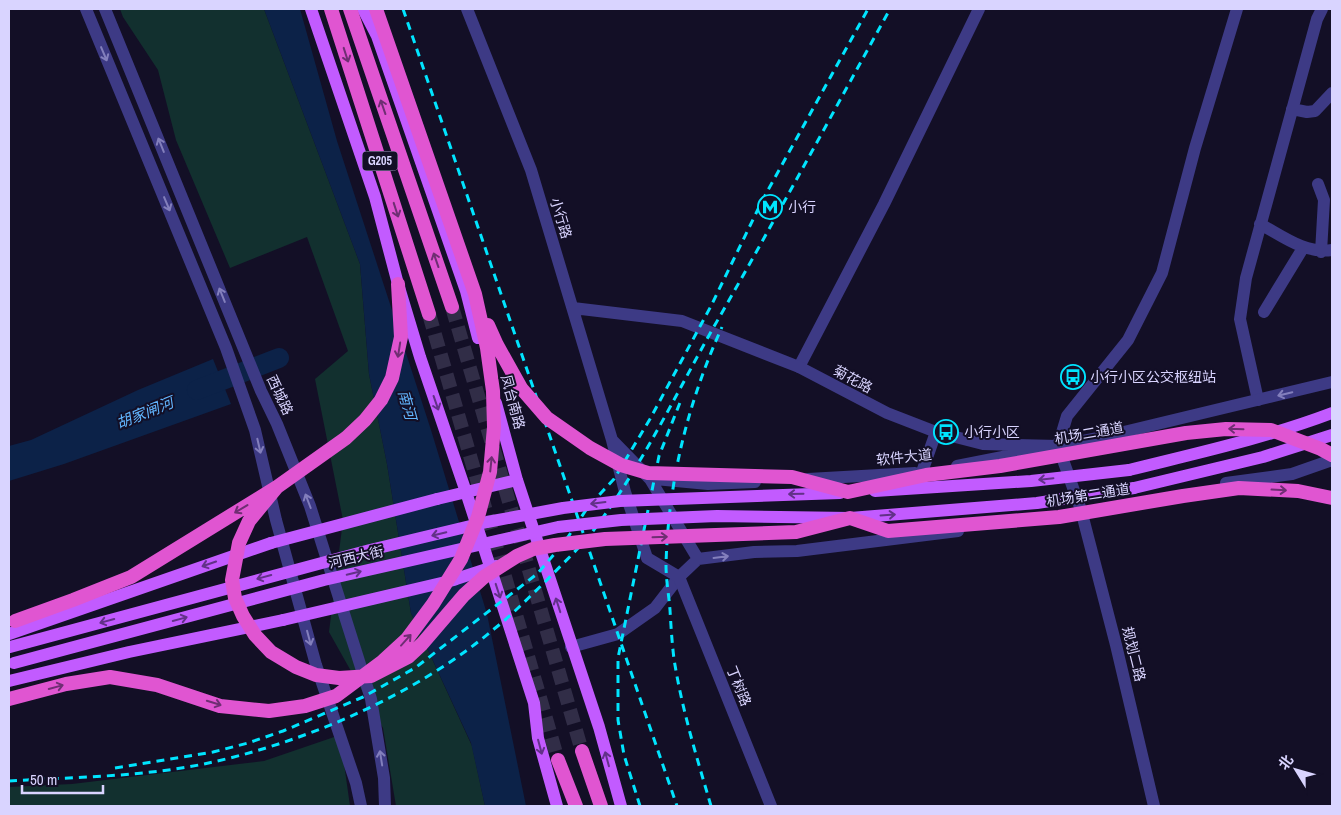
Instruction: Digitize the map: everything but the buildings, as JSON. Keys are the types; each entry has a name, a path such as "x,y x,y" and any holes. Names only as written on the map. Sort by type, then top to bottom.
{"highway":[{"name":"G205","path":"331,9 429,314"},
{"name":"G205","path":"350,9 452,306"},
{"path":"376,9 475,294 497,345 521,388 547,418 590,448 621,465 648,473 792,478 848,492"},
{"path":"12,622 131,577 277,487 346,438 365,420 381,400 392,378 401,336 398,284"},
{"path":"9,699 66,684 110,677 158,685 220,706 269,712 305,706 336,696 384,662 407,639 433,604 461,559 478,517 490,472 494,427 493,392 487,348 475,294"},
{"name":"机场二通道","path":"848,492 926,475 1000,466 1178,434 1226,429 1270,430 1332,455"},
{"path":"277,487 249,522 239,543 232,580 235,598 243,616 255,635 271,652 296,667 316,675 339,678 371,676 408,657 422,644 464,595 484,577 517,556 533,549 605,539 796,532 850,518"},
{"name":"机场第二通道","path":"850,518 888,531 1059,517 1239,488 1298,491 1332,498"},
{"path":"582,751 601,806"},
{"path":"558,760 576,806"}],"main road":[{"path":"311,9 375,197 420,357 466,492 534,704 538,738 557,806"},
{"name":"凤台南路","path":"363,9 377,36 466,291 516,480 599,727 621,806"},
{"path":"848,492 1030,481 1129,470 1245,441 1304,424 1332,413"},
{"path":"850,518 1037,504 1134,488 1263,457 1332,434"},
{"path":"9,634 272,543 516,480"},
{"name":"河西大街","path":"9,648 278,574 487,522 610,502 848,492"},
{"name":"河西大街","path":"9,664 324,580 558,526 621,520 717,516 850,518"},
{"path":"9,682 129,652 283,620 456,579 490,567 541,553"}],"street":[{"path":"86,9 226,348 255,430 276,520 316,665 356,784 361,806"},
{"name":"西城路","path":"105,9 310,506 371,699 384,778 385,806"},
{"name":"小行路","path":"467,9 531,170 612,440 624,492 647,558 679,577"},
{"path":"799,368 884,204 979,9"},
{"path":"1081,510 1058,446 1067,416 1128,340 1162,273 1195,148 1237,9"},
{"path":"1258,400 1240,319 1246,278 1317,19 1322,9"},
{"path":"1292,109 1307,112 1315,111 1332,93"},
{"path":"1260,224 1303,248 1326,251 1324,200 1318,184"},
{"path":"1264,312 1303,248"},
{"name":"菊花路","path":"572,308 682,321 799,368 886,413 936,432 983,444 1058,446"},
{"name":"软件大道","path":"650,479 708,484 864,477 922,472 1103,437 1332,382"},
{"path":"922,472 936,432"},
{"name":"小行路","path":"612,440 650,479 698,559"},
{"path":"571,647 618,634 656,608 679,577 698,559 754,552 797,551 952,532 1081,510 1204,486 1292,474 1332,460"},
{"name":"规划二路","path":"1081,510 1116,645 1154,806"},
{"name":"丁树路","path":"679,577 771,806"}],"green space":[{"path":"120,9 264,9 360,264 369,374 387,464 411,613 472,746 485,806 396,806 383,728 329,632 343,520 315,379 348,351 307,237 230,268 176,140 158,70 123,17"},
{"path":"340,735 350,806 9,806 9,787 72,784 264,761"}],"water":[{"name":"南河","path":"264,9 300,9 337,141 431,430 487,614 526,806 485,806 471,743 411,613 387,464 369,374 360,264"},
{"path":"213,359 231,404 64,464 9,481 9,446 31,440 138,390"}],"waterway":[{"name":"胡家闸河","path":"197,390 279,358"}],"tunnel":[{"path":"452,307 582,751"},
{"path":"429,314 558,760"}],"railway":[{"path":"403,9 677,806"},
{"path":"115,768 213,752 248,743 283,731 363,697 415,668 537,574 564,543 588,507 614,479 650,419 711,306 762,201 868,9"},
{"path":"9,781 156,772 204,764 281,743 357,713 394,695 430,675 463,653 507,618 582,544 626,483 656,433 890,9"},
{"path":"711,806 690,734 677,678 666,565 671,503 682,443 699,384 722,327"},
{"path":"640,806 624,755 618,720 618,658 659,456 681,400"}],"place":[{"name":"小行","path":"770,207"},
{"name":"小行小区公交枢纽站","path":"1073,377"},
{"name":"小行小区","path":"946,432"}]}
